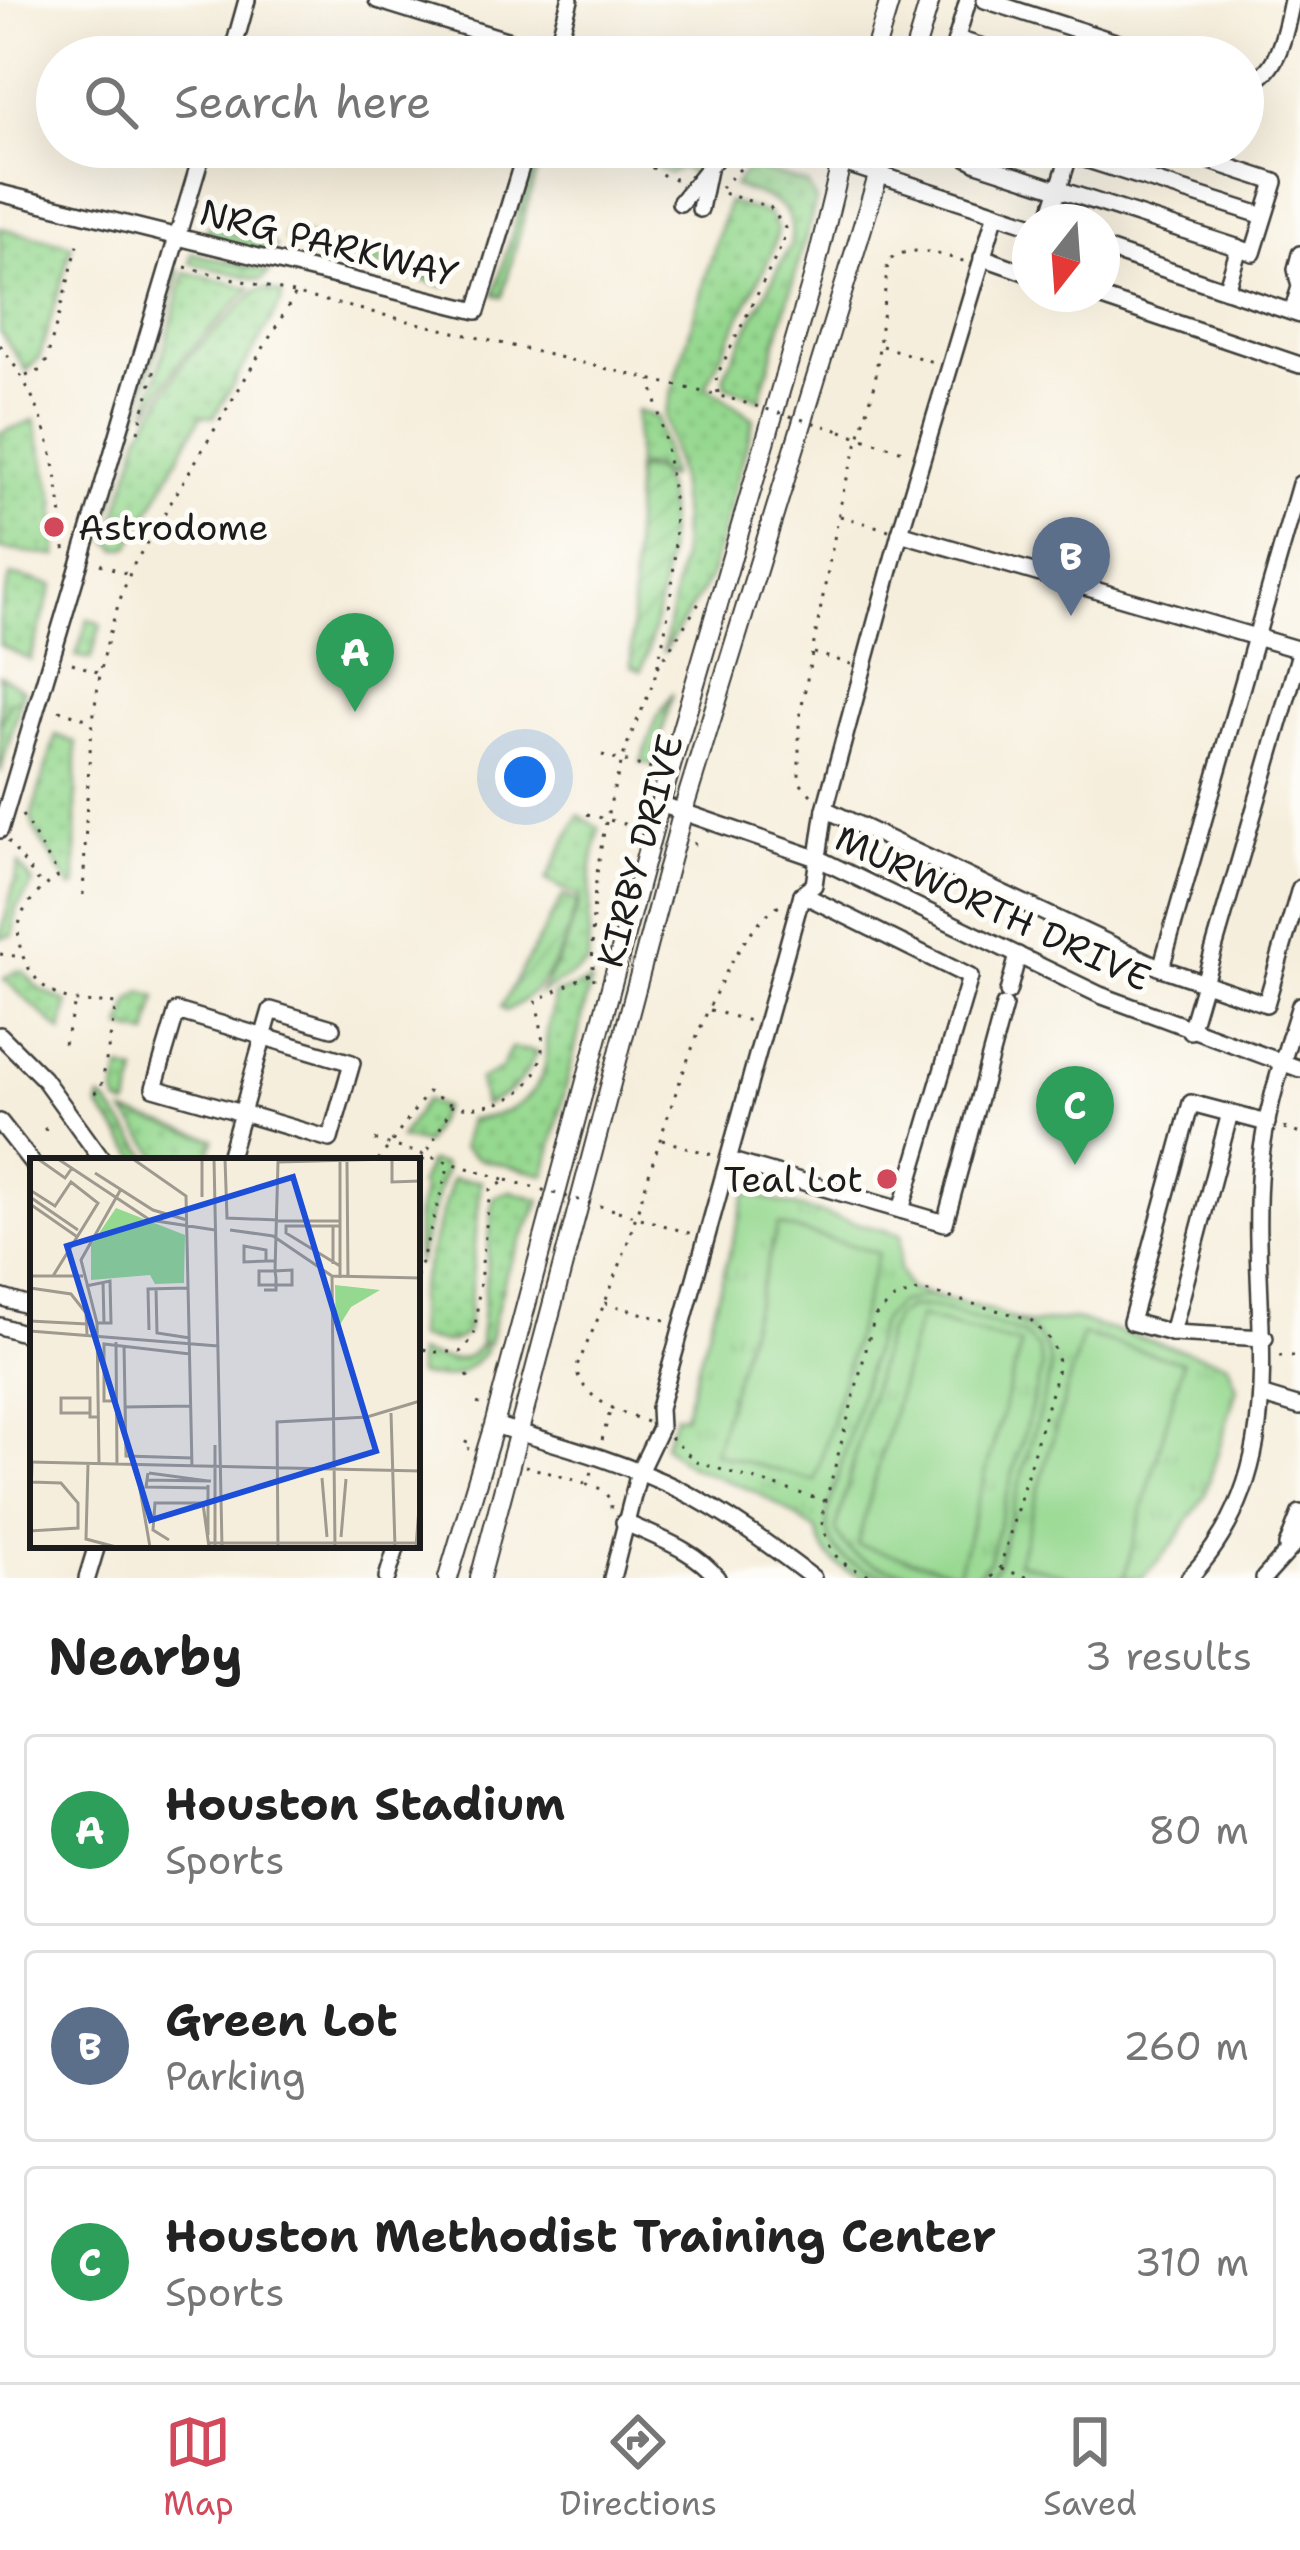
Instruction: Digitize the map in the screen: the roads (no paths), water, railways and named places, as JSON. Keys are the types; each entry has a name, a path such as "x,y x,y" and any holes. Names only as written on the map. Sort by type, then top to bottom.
{"main road":[{"path":"879,36 890,0"},
{"path":"920,36 930,0"},
{"name":"KIRBY DRIVE","path":"448,1578 494,1425 660,804 813,278 840,168"},
{"name":"KIRBY DRIVE","path":"480,1578 683,811 881,168"},
{"path":"741,527 767,535"},
{"path":"575,1117 601,1124"}],"street":[{"path":"237,36 247,0"},
{"path":"377,0 492,36"},
{"path":"561,36 571,0"},
{"path":"957,36 968,0"},
{"path":"1264,74 1273,63 1292,0"},
{"path":"995,2 1098,36"},
{"path":"0,830 197,168"},
{"name":"NRG PARKWAY","path":"0,193 477,311 521,168"},
{"path":"700,209 709,168"},
{"path":"870,168 1012,218"},
{"path":"992,168 1253,253 1275,182 1232,168"},
{"path":"1054,204 1066,168"},
{"path":"1121,168 1264,216"},
{"path":"680,203 706,188"},
{"path":"613,1578 617,1522 660,1427 659,1408 681,1324 802,894 814,885 825,809 863,668 996,213"},
{"path":"1226,290 1239,248"},
{"path":"1120,254 1296,314 1300,254"},
{"path":"981,262 1012,270"},
{"path":"1120,304 1300,365"},
{"path":"1161,968 1300,484"},
{"path":"900,533 1300,652 1296,684 1190,1031"},
{"name":"MURWORTH DRIVE","path":"660,804 819,859 1100,995 1300,1069"},
{"path":"825,809 1161,968 1266,1004 1300,888"},
{"path":"802,894 970,976 901,1210"},
{"path":"728,1160 945,1223 1018,955"},
{"path":"1189,1578 1233,1524 1265,1441 1260,1167 1300,1005"},
{"path":"229,1158 271,1010 332,1028"},
{"path":"177,1011 352,1063 330,1138 242,1113 154,1088 177,1011"},
{"path":"0,1035 43,1078 101,1158"},
{"path":"1265,1338 1172,1333 1131,1322 1191,1103 1267,1124"},
{"path":"1172,1333 1230,1114"},
{"path":"0,1122 30,1160"},
{"path":"0,1297 30,1306"},
{"path":"0,1326 30,1335"},
{"path":"1267,1397 1300,1407"},
{"path":"494,1425 639,1472 718,1511 813,1578"},
{"path":"1264,1578 1293,1543 1300,1513"},
{"path":"617,1522 674,1545 708,1566 717,1578"},
{"path":"87,1578 96,1548"},
{"path":"387,1578 396,1548"}],"place":[{"name":"Astrodome","path":"54,527"},
{"name":"Green Lot","path":"1071,616"},
{"name":"Houston Stadium","path":"355,712"},
{"name":"Houston Methodist Training Center","path":"1075,1165"},
{"name":"Teal Lot","path":"887,1179"}]}
